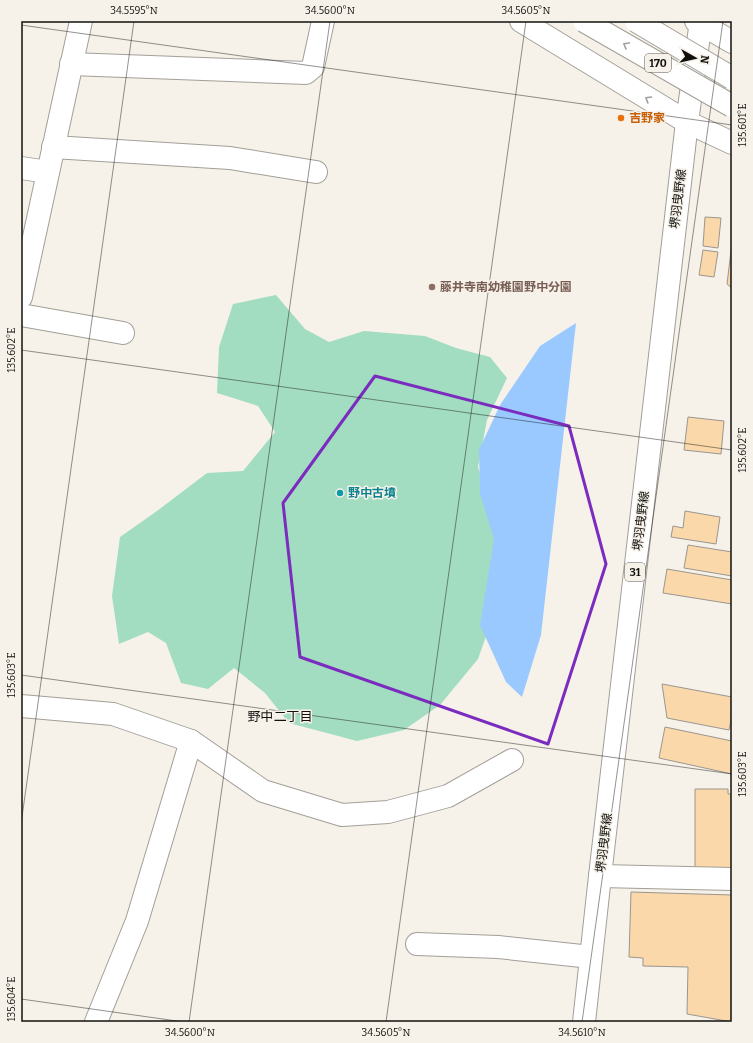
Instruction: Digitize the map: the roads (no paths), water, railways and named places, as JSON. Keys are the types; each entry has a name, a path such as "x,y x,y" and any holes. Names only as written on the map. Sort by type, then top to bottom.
{"main road":[{"path":"21,297 81,21"},
{"path":"71,64 306,73 313,67 323,21"},
{"path":"521,21 687,122 732,143"},
{"name":"170","path":"584,21 732,106"},
{"name":"170","path":"636,21 732,78"},
{"path":"699,22 732,42"},
{"name":"堺羽曳野線","path":"584,1022 699,22"},
{"path":"53,147 230,158 316,172"},
{"path":"21,168 48,172"},
{"path":"21,315 123,333"},
{"path":"21,706 113,714 191,741 263,791 342,815 388,812 448,796 512,760"},
{"path":"96,1022 137,921 191,741"},
{"path":"600,876 732,879"},
{"path":"417,944 498,947 591,957"}],"water":[{"path":"576,323 541,635 522,697 506,682 480,625 494,539 480,494 479,450 500,405 540,346"}],"place":[{"name":"吉野家","path":"621,118"},
{"name":"藤井寺南幼稚園野中分園","path":"432,287"},
{"name":"野中古墳","path":"340,493"}],"district":[{"name":"野中二丁目","path":"280,716"}]}
